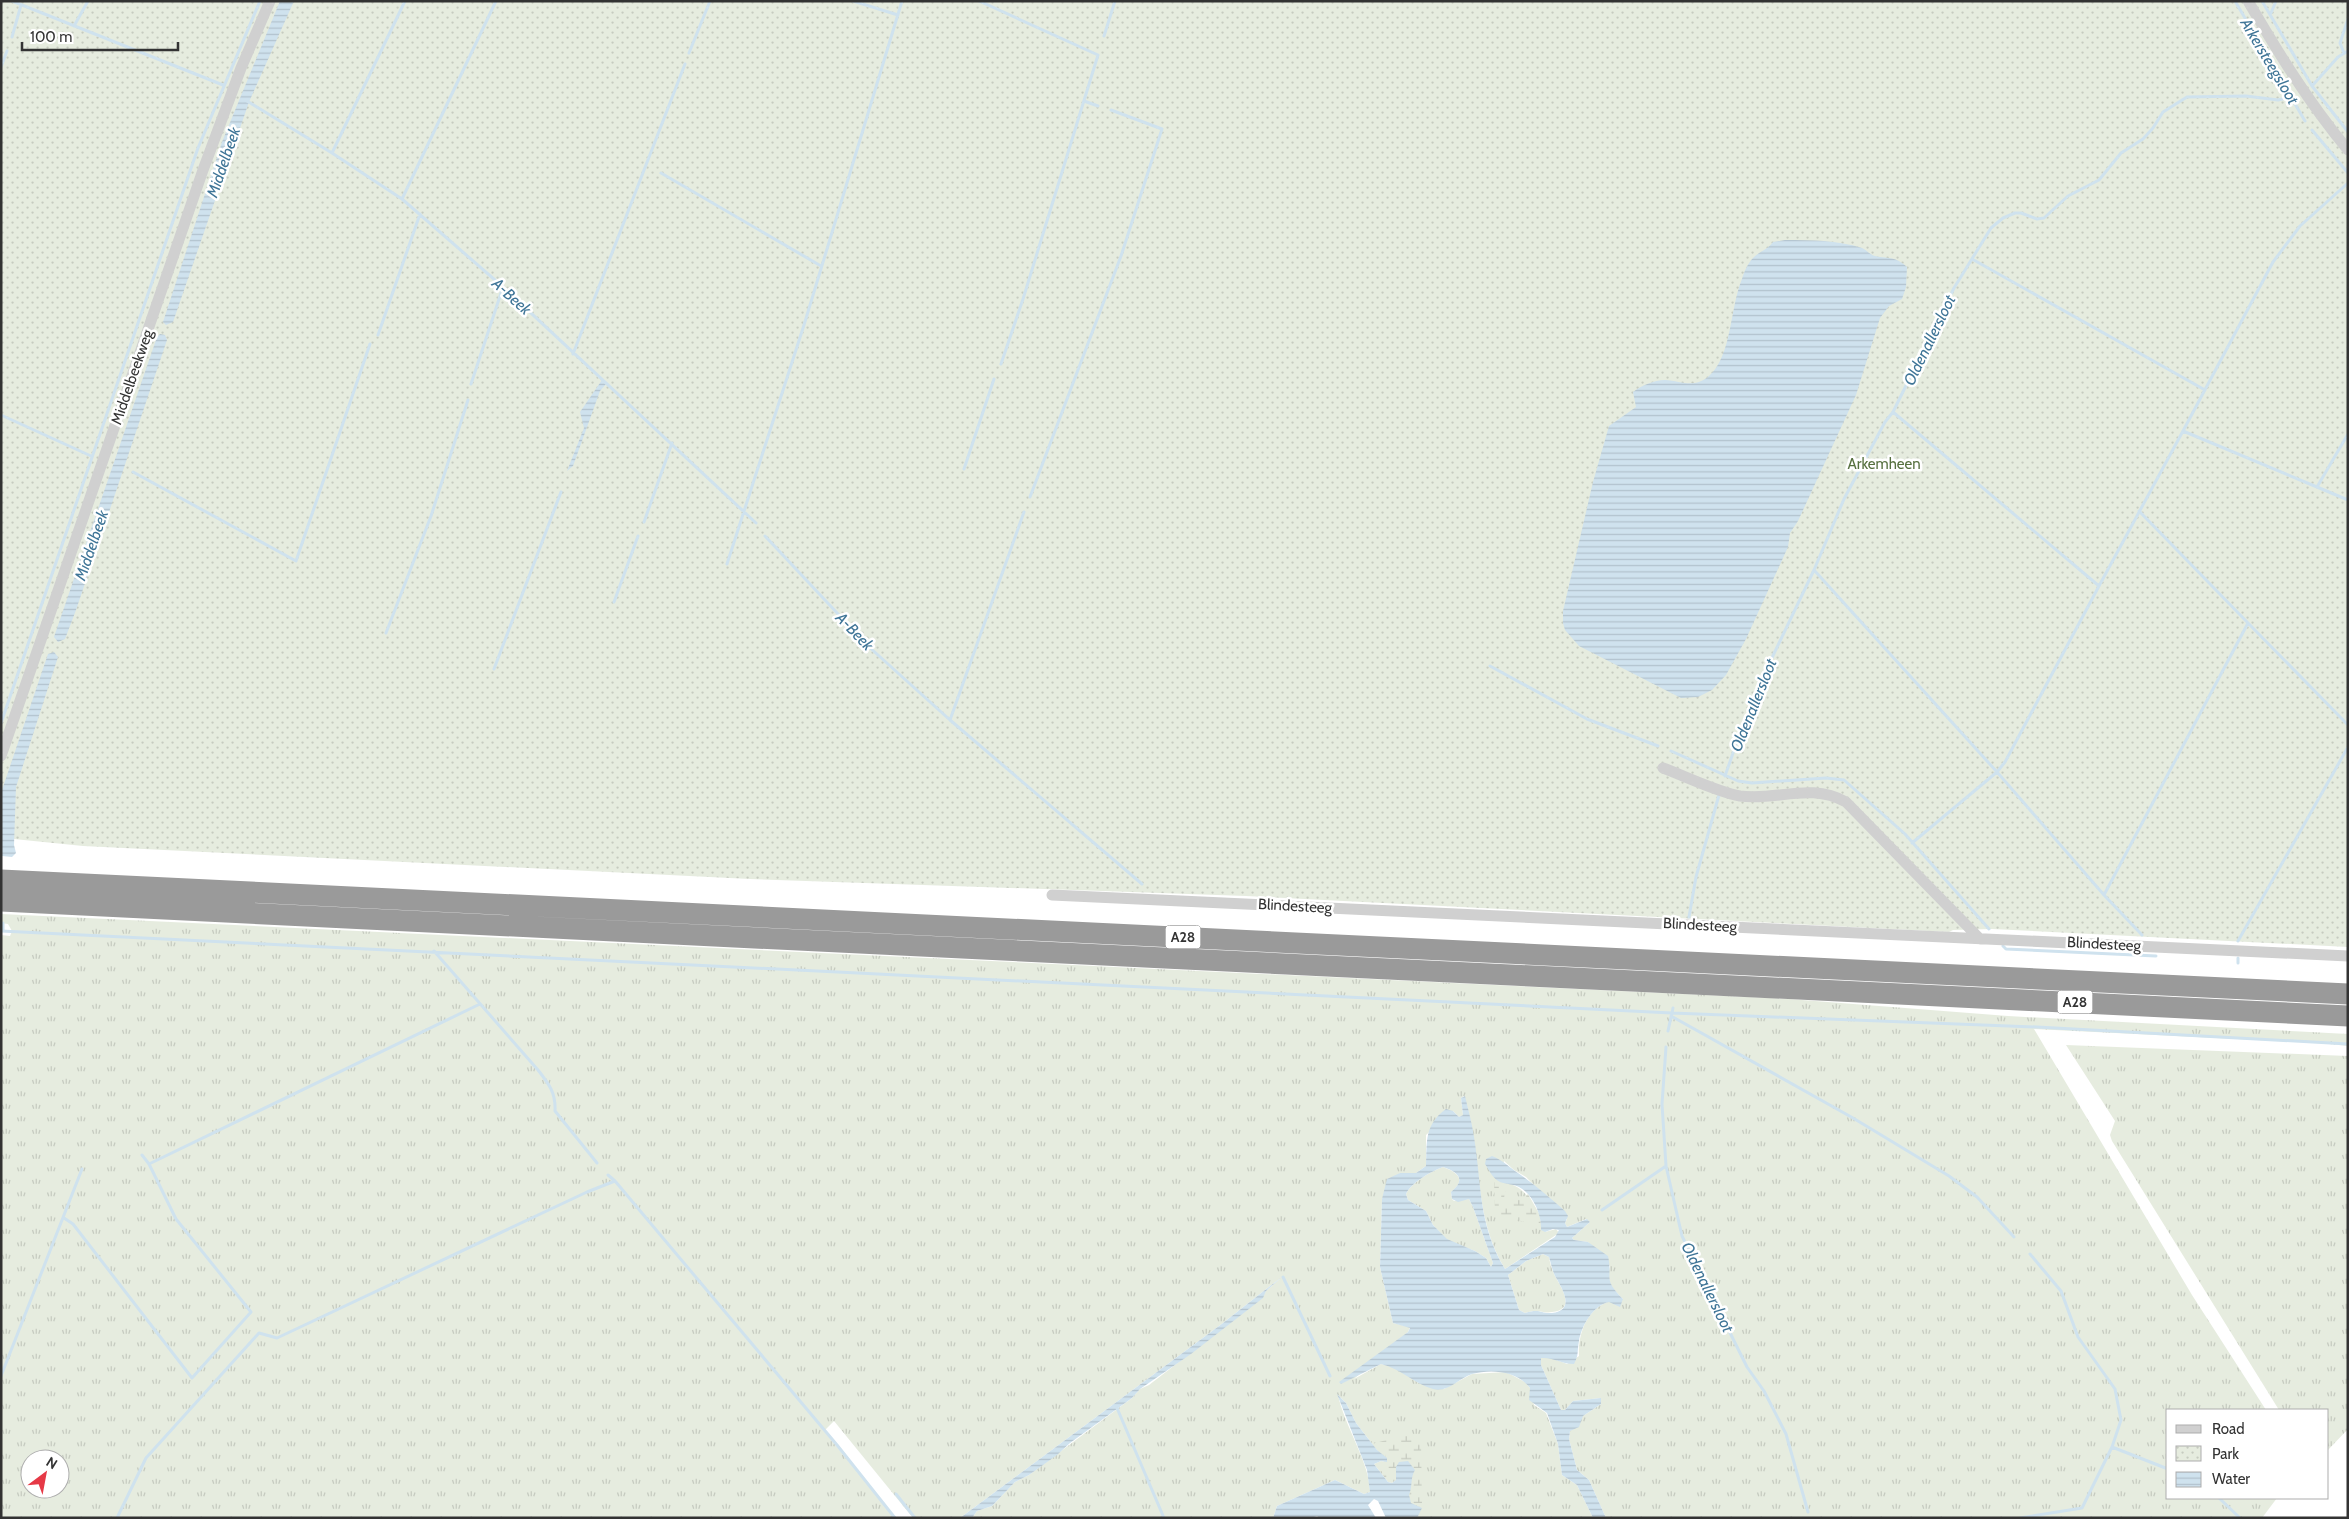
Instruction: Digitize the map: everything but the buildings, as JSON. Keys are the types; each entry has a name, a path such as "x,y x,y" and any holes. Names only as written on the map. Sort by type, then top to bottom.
{"highway":[{"name":"A28","path":"1,880 2348,994"},
{"name":"A28","path":"1,901 2348,1016"},
{"name":"A28","path":"2290,1013 2348,1028"}],"street":[{"name":"Middelbeekweg","path":"1,756 203,170 241,68 270,1"},
{"path":"2248,1 2287,68 2319,116 2348,150"},
{"path":"1663,768 1739,796 1770,796 1812,792 1832,794 1846,802 1980,939"},
{"name":"Blindesteeg","path":"1052,895 2348,956"}],"green space":[{"name":"Arkemheen","path":"1,1 2348,1 2348,947 1992,929 1953,930 1949,932 1246,896 750,879 83,846 4,838 1,836"},
{"path":"1,914 1789,999 2008,1016 2348,1034 2348,1046 2034,1029 2192,1295 2265,1409 2166,1409 2166,1499 2276,1499 2262,1518 1606,1518 1589,1480 1577,1470 1569,1439 1570,1431 1583,1416 1601,1404 1601,1398 1573,1401 1565,1410 1561,1410 1541,1365 1541,1358 1549,1357 1567,1364 1579,1356 1581,1333 1587,1320 1603,1304 1623,1299 1613,1288 1609,1280 1610,1266 1588,1242 1572,1238 1590,1222 1586,1219 1567,1227 1565,1223 1567,1219 1526,1177 1504,1161 1500,1182 1518,1187 1530,1199 1545,1232 1556,1229 1559,1233 1505,1269 1487,1227 1479,1184 1474,1140 1464,1096 1461,1098 1463,1115 1459,1117 1453,1111 1426,1135 1426,1166 1416,1173 1400,1173 1382,1199 1380,1267 1393,1323 1410,1327 1408,1332 1354,1379 1381,1364 1396,1368 1419,1383 1444,1389 1472,1374 1506,1372 1525,1382 1530,1388 1534,1405 1546,1413 1558,1444 1562,1475 1577,1485 1593,1518 1417,1518 1377,1450 1356,1423 1346,1403 1338,1395 1366,1469 1370,1492 1364,1494 1335,1480 1277,1506 1273,1518 972,1518 977,1511 992,1506 1015,1482 1029,1475 1262,1298 1266,1291 1283,1276 1223,1323 960,1518 913,1518 834,1421 824,1431 895,1518 1,1518 1,935 10,936 12,931 8,924 1,923"},
{"path":"2066,1045 2348,1056 2348,1429 2329,1449 2329,1409 2278,1409 2112,1141 2110,1135 2115,1121"},
{"path":"1443,1167 1459,1177 1456,1188 1451,1192 1452,1199 1454,1201 1469,1199 1493,1263 1491,1267 1486,1258 1475,1251 1447,1240 1433,1225 1426,1211 1408,1200 1406,1194 1412,1185"},
{"path":"1494,1178 1500,1182 1507,1182 1504,1198 1520,1200 1528,1194 1540,1215 1541,1227 1495,1213"},
{"path":"1543,1254 1549,1257 1566,1302 1560,1310 1525,1313 1519,1310 1508,1275 1526,1261"},
{"path":"1404,1435 1421,1442 1422,1508 1411,1503 1409,1495 1412,1487 1411,1474 1396,1474 1396,1480 1392,1483 1388,1482 1374,1464 1381,1461 1387,1462 1385,1454 1377,1450 1372,1444"}],"water":[{"path":"280,1 294,1 249,102 173,322 166,325 163,322 222,142"},
{"path":"1785,240 1843,243 1862,248 1873,255 1896,259 1907,267 1906,287 1902,299 1889,306 1880,318 1856,395 1798,521 1790,533 1788,547 1746,639 1726,675 1712,690 1698,697 1681,698 1579,646 1565,630 1563,611 1593,482 1609,426 1636,407 1633,392 1644,386 1656,381 1665,380 1693,383 1704,380 1709,376 1717,367 1722,356 1730,330 1738,290 1748,265 1753,258 1773,242"},
{"path":"160,334 165,335 167,340 76,610 65,639 58,642 54,637 157,337"},
{"path":"602,380 606,384 600,391 573,466 567,471 584,428 580,412"},
{"path":"54,652 58,657 16,787 14,845 16,853 12,857 2,856 1,793 48,654"},
{"path":"1465,1096 1472,1127 1485,1220 1496,1252 1505,1269 1555,1237 1559,1230 1553,1229 1545,1232 1541,1230 1536,1206 1524,1190 1514,1185 1500,1182 1493,1177 1485,1164 1486,1159 1492,1156 1528,1180 1565,1211 1568,1216 1565,1223 1567,1227 1587,1219 1590,1222 1572,1238 1588,1242 1608,1256 1610,1282 1623,1299 1620,1307 1609,1302 1598,1307 1589,1317 1580,1335 1574,1364 1541,1358 1541,1365 1561,1410 1565,1410 1573,1401 1601,1398 1601,1404 1583,1416 1579,1427 1570,1431 1569,1439 1577,1470 1589,1480 1606,1518 1593,1518 1577,1485 1562,1475 1558,1444 1547,1413 1529,1400 1530,1388 1518,1378 1504,1373 1480,1372 1467,1376 1449,1387 1438,1390 1426,1387 1395,1369 1381,1364 1341,1384 1339,1382 1408,1332 1410,1328 1393,1323 1380,1267 1382,1199 1387,1179 1400,1173 1416,1173 1426,1166 1427,1142 1430,1128 1446,1109 1453,1111 1459,1117 1463,1115 1461,1098","holes":["1443,1167 1453,1171 1459,1177 1456,1188 1451,1192 1452,1199 1458,1202 1469,1199 1493,1263 1491,1267 1486,1258 1447,1239 1433,1225 1426,1211 1408,1200 1406,1194 1412,1185","1543,1254 1549,1257 1566,1303 1560,1311 1552,1313 1537,1311 1525,1313 1519,1310 1508,1275 1526,1261"]},
{"path":"1283,1276 1266,1291 1263,1298 1191,1354 1140,1389 1132,1398 1070,1443 1057,1455 1029,1475 1015,1482 992,1506 977,1511 972,1518 960,1518 1223,1323"},
{"path":"1337,1394 1346,1403 1356,1423 1377,1450 1387,1458 1387,1462 1381,1461 1374,1464 1388,1482 1392,1483 1396,1480 1396,1467 1399,1462 1408,1461 1415,1470 1409,1495 1411,1503 1422,1508 1417,1518 1386,1518 1378,1501 1374,1499 1368,1505 1376,1518 1320,1518 1317,1516 1311,1518 1273,1518 1277,1506 1335,1480 1364,1494 1370,1492 1367,1470"}],"waterway":[{"name":"A-Beek","path":"12,1 223,85"},
{"path":"74,26 88,1"},
{"path":"1,723 198,148 260,1"},
{"path":"332,153 405,1"},
{"path":"402,199 496,1"},
{"path":"689,53 710,1"},
{"path":"853,1 898,15"},
{"path":"727,564 804,325 902,1"},
{"path":"979,1 1098,55 1023,299 1001,364"},
{"path":"1104,36 1115,1"},
{"name":"Arkersteegsloot","path":"2235,1 2305,121"},
{"path":"2262,1 2312,86 2348,132"},
{"path":"2271,13 2276,1"},
{"path":"12,37 21,5"},
{"path":"2344,53 2340,43 2348,19"},
{"path":"1,67 7,51"},
{"path":"2312,86 2338,57 2348,51"},
{"path":"573,354 685,64"},
{"name":"Oldenallersloot","path":"1725,776 1739,736 1769,664 1814,570 1844,499 1885,422 1893,412 1954,288 1991,228 2003,218 2015,213 2021,213 2037,219 2044,218 2068,196 2099,180 2121,153 2143,139 2163,112 2187,97 2246,96 2278,100 2291,97"},
{"name":"A-Beek","path":"247,101 402,199 503,287 756,523"},
{"path":"1084,101 1098,106"},
{"path":"1030,497 1121,256 1162,129 1111,110"},
{"name":"Arkersteegsloot","path":"2312,130 2348,173"},
{"path":"661,173 821,266"},
{"path":"2317,487 2183,431 2273,262 2300,226 2348,183"},
{"path":"378,335 420,214"},
{"path":"1972,259 2205,390"},
{"path":"471,384 503,287"},
{"path":"133,472 296,561 370,344"},
{"path":"964,469 994,379"},
{"path":"386,633 431,516 468,400"},
{"path":"1893,412 2099,586 2183,431"},
{"path":"1,415 91,456"},
{"path":"2348,434 2317,487 2348,500"},
{"path":"644,522 672,443"},
{"path":"494,669 561,492"},
{"path":"2139,511 2248,623"},
{"path":"950,720 1024,512"},
{"path":"614,602 638,536"},
{"name":"A-Beek","path":"765,536 868,646 950,720 1142,884"},
{"path":"1814,570 1997,772 2104,895"},
{"path":"1912,843 1997,772 2005,762 2099,586"},
{"path":"2142,935 2104,895 2248,623 2348,725"},
{"path":"1490,666 1587,719 1658,746"},
{"path":"2238,941 2348,747"},
{"path":"1671,751 1738,781 1752,783 1826,778 1844,780 1905,834 1989,929"},
{"name":"Oldenallersloot","path":"1689,917 1696,877 1719,795"},
{"name":"Middelbeek","path":"3,923 3,931"},
{"path":"1,931 1672,1013 2037,1027 2348,1044"},
{"path":"2003,946 2006,949 2156,956"},
{"path":"434,951 542,1075 553,1094 555,1111 597,1163"},
{"path":"2238,958 2238,963"},
{"path":"149,1164 480,1004"},
{"name":"Oldenallersloot","path":"1668,1031 1673,1008"},
{"path":"1671,1016 1853,1118 1949,1176 1977,1197 2014,1237"},
{"name":"Oldenallersloot","path":"1666,1047 1662,1104 1666,1166 1682,1236 1747,1367 1764,1391 1786,1434 1808,1512"},
{"path":"64,1218 73,1224 192,1378 251,1312 176,1219 149,1164 142,1155"},
{"path":"1602,1210 1666,1166"},
{"path":"1,1376 82,1169"},
{"path":"117,1518 146,1458 259,1333 277,1338 587,1192 615,1181 608,1175"},
{"path":"615,1181 837,1445 895,1518"},
{"path":"2030,1254 2061,1291 2078,1337 2115,1389 2121,1420 2112,1447"},
{"path":"1283,1277 1330,1376"},
{"path":"1117,1408 1164,1518"},
{"path":"2020,1518 2082,1508 2112,1447 2166,1468"},
{"path":"896,1494 915,1518"},
{"path":"2220,1499 2240,1518"}]}
